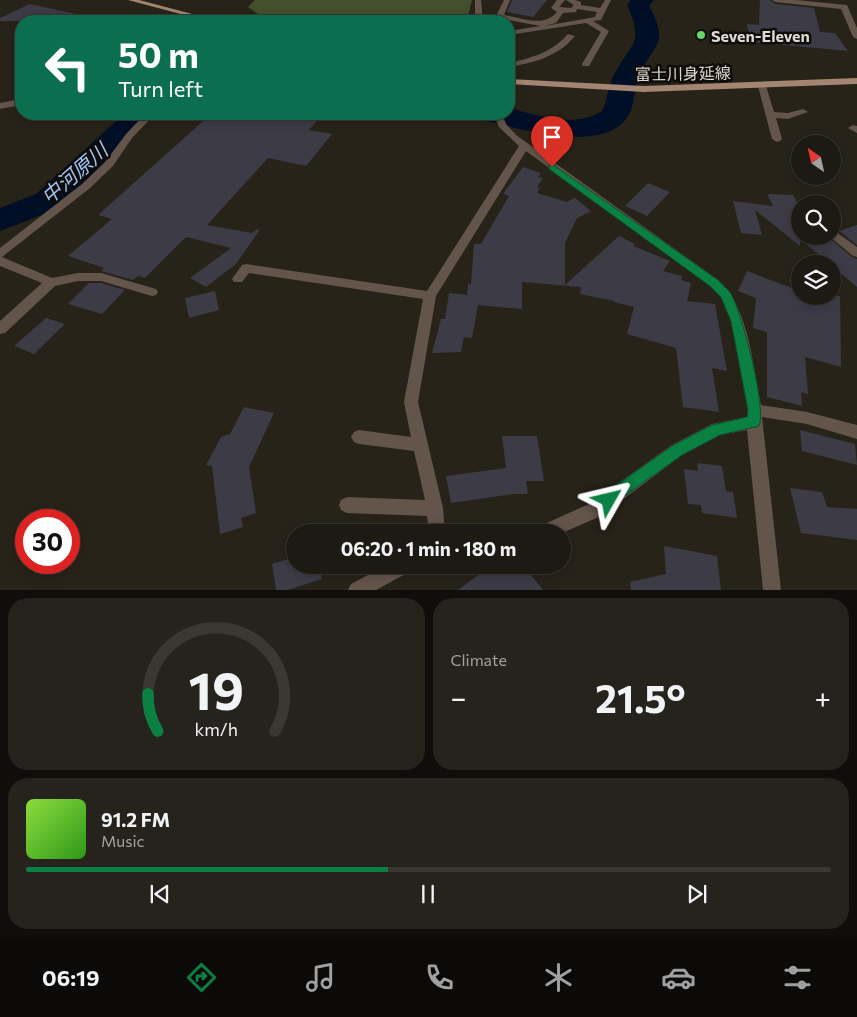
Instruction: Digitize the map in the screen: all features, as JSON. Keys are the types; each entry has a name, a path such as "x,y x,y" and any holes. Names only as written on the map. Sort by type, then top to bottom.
{"main road":[{"path":"131,0 191,15"},
{"name":"富士川身延線","path":"515,82 633,89 762,86 857,81"}],"street":[{"path":"478,0 479,15"},
{"path":"500,15 507,0"},
{"path":"562,0 558,2 555,8 561,11 573,10 577,7 602,11"},
{"path":"569,0 578,4 577,7"},
{"path":"515,32 598,18 608,0"},
{"path":"775,0 844,7 857,37"},
{"path":"515,19 542,24 553,21 561,11"},
{"path":"586,64 605,31 587,21"},
{"path":"515,64 533,61 564,45 571,36"},
{"path":"762,86 777,139"},
{"path":"0,106 15,103"},
{"path":"770,115 788,116 803,112"},
{"path":"0,254 86,186 109,164 129,136 144,120"},
{"path":"500,120 502,125 524,146 714,283 726,295 737,321 754,416 772,590"},
{"path":"436,524 435,508 411,402 430,296 524,146"},
{"path":"841,240 857,253"},
{"path":"0,261 51,282"},
{"path":"238,279 246,268 430,296"},
{"path":"0,329 51,282 78,277 102,277 152,292"},
{"path":"564,524 595,510 677,450 717,429 754,416 807,418 857,432"},
{"path":"359,437 420,444"},
{"path":"347,505 435,508"},
{"path":"357,590 388,574"}],"green space":[{"path":"255,0 472,0 468,15 260,15 248,7"}],"building":[{"path":"512,0 547,0 533,17 507,12"},
{"path":"760,0 770,0 775,4 814,8 820,32 835,33 848,51 750,42 747,24 759,25"},
{"path":"30,4 76,14 15,15 15,21 0,21 0,18"},
{"path":"204,120 318,120 309,130 332,134 306,166 268,158 207,225 252,233 257,229 259,231 236,264 206,287 190,278 231,248 186,237 145,278 138,276 133,280 101,271 104,268 68,256 112,219 98,215"},
{"path":"523,167 541,173 538,177 543,178 537,187 540,188 537,193 567,202 575,198 591,211 577,218 565,243 565,285 619,236 635,244 633,246 670,261 663,271 682,276 681,280 691,283 687,301 715,304 727,371 712,368 719,412 683,407 676,348 627,334 634,307 580,294 581,287 522,282 522,309 478,305 472,338 464,337 461,352 432,353 441,319 445,319 449,293 467,295 468,284 471,284 474,244 481,244 509,196 503,194"},
{"path":"648,183 670,192 647,216 625,206"},
{"path":"767,194 793,195 791,195 791,239 755,210 762,235 741,233 733,201 773,206"},
{"path":"857,225 857,245 841,233 841,230"},
{"path":"807,245 838,245 857,259 857,287 841,274 841,255 819,255"},
{"path":"747,271 791,288 791,305 840,305 841,367 805,357 808,394 801,392 802,406 767,397 767,332 753,328 756,298 738,291"},
{"path":"89,283 101,283 125,290 102,314 68,304"},
{"path":"215,291 219,310 189,318 185,298"},
{"path":"46,318 65,324 34,354 14,346"},
{"path":"244,407 274,413 249,467 256,513 241,518 243,527 220,534 212,466 206,465 221,437 230,434"},
{"path":"800,430 855,444 857,465 802,451"},
{"path":"502,436 537,436 544,481 526,481 528,494 513,494 451,503 446,476 506,468"},
{"path":"697,463 722,466 726,491 733,492 737,518 702,513 701,505 688,504 684,469 698,471"},
{"path":"790,488 822,492 827,507 857,509 857,540 801,533"},
{"path":"664,546 717,556 721,590 631,590 630,582 666,574"},
{"path":"286,560 286,574 321,574 322,579 288,590 276,590 272,564"},
{"path":"480,574 530,574 543,590 458,590"}],"waterway":[{"name":"中河原川","path":"515,119 550,126 578,129 592,126 612,117 618,109 626,76 641,54 647,40 646,24 638,5 643,0"},
{"name":"中河原川","path":"0,220 48,201 134,120"}],"place":[{"name":"Seven-Eleven","path":"701,35"}],"route":[{"path":"552,167 714,283 726,295 737,321 754,410 754,422 717,429 677,450 609,500"}]}
